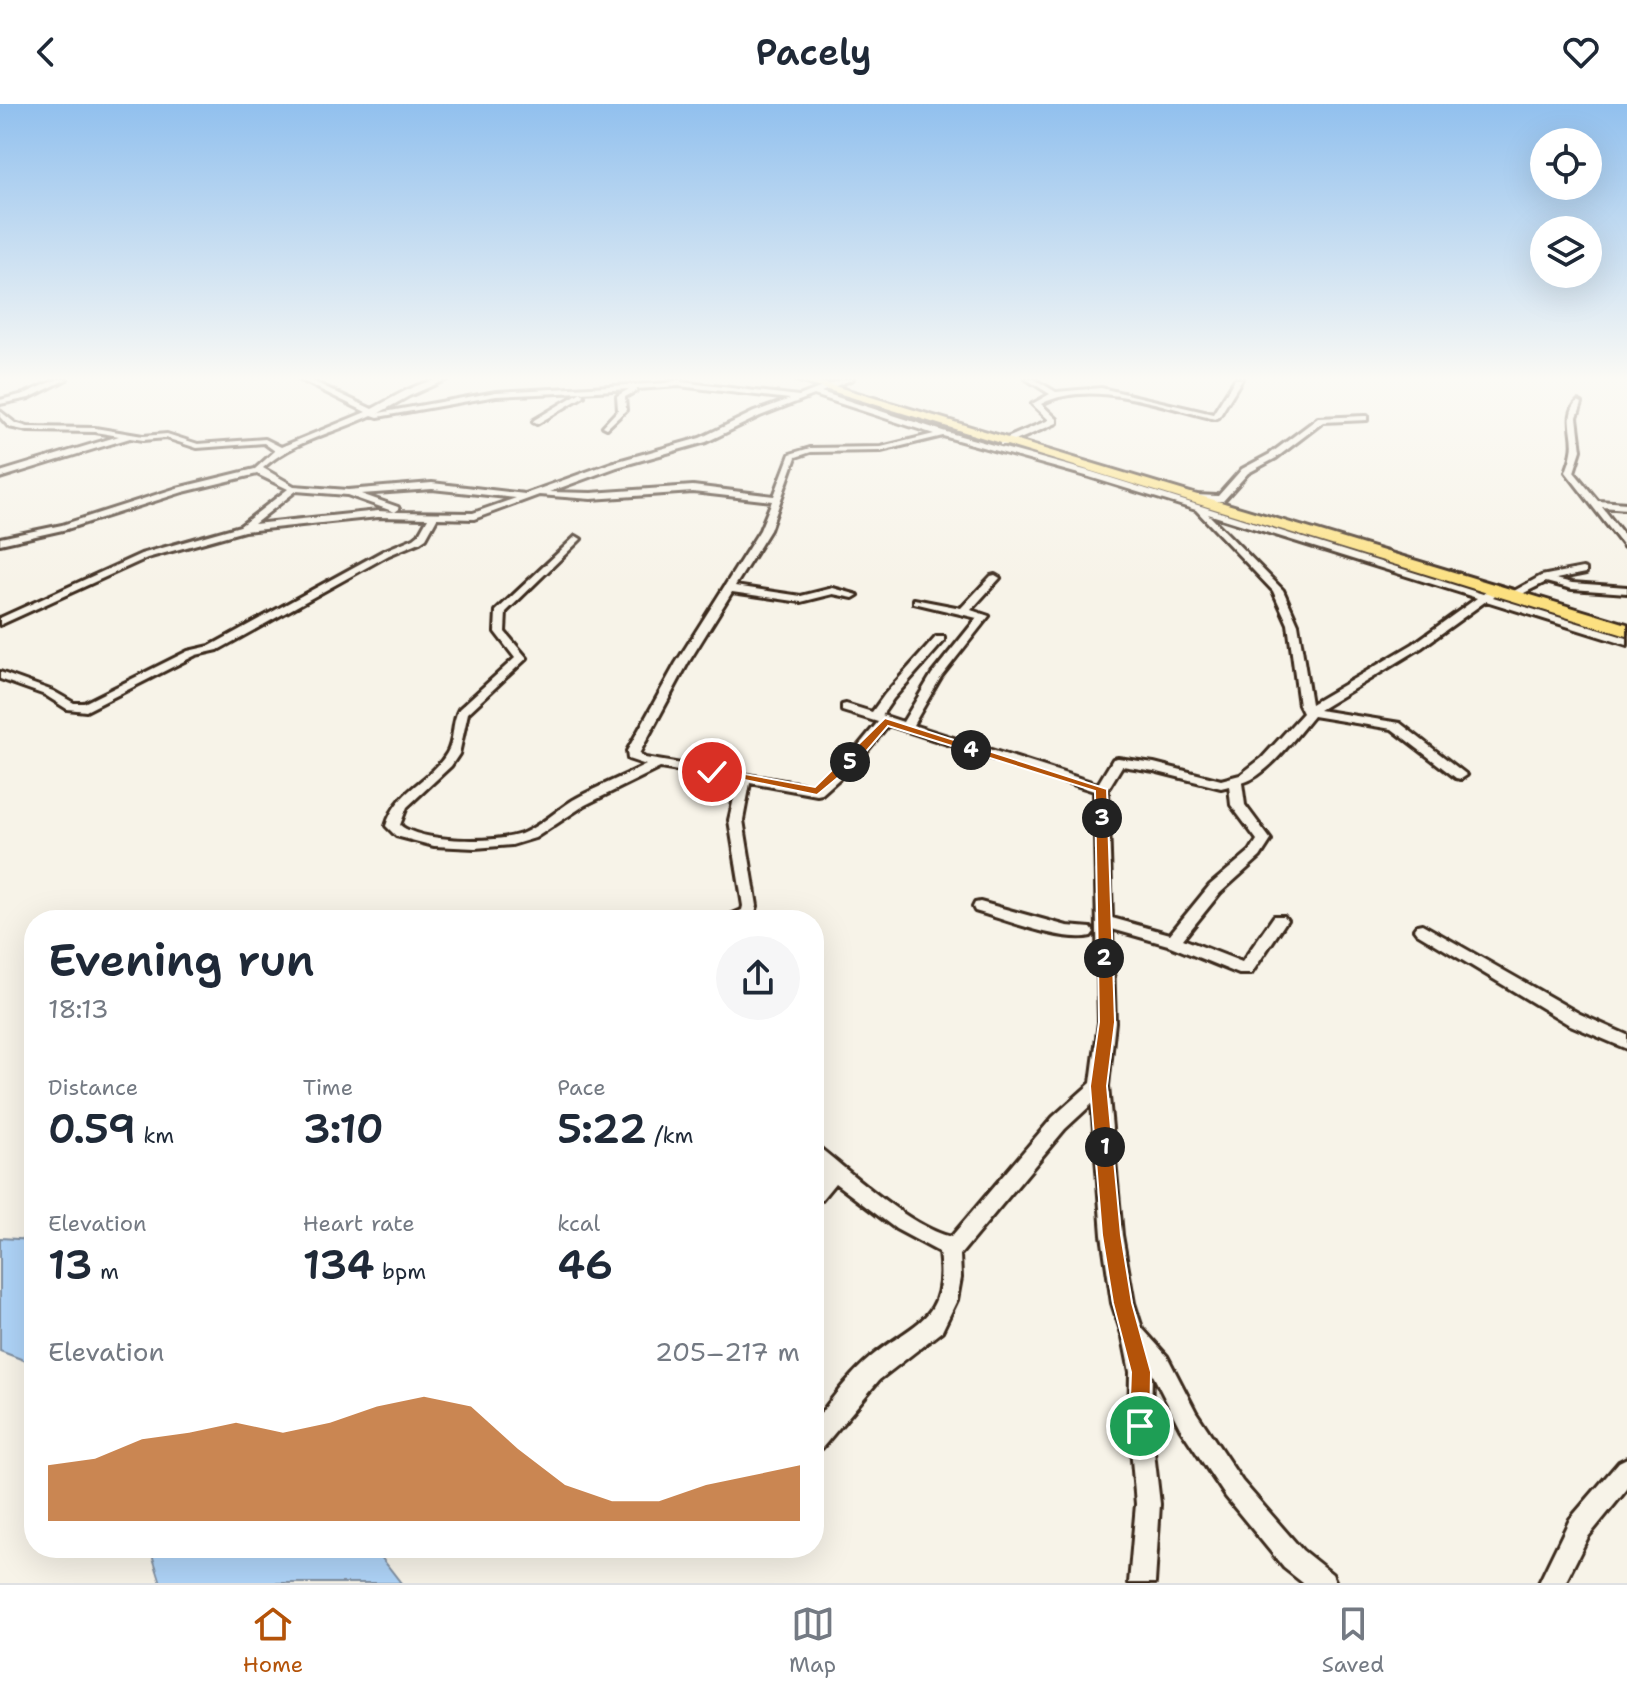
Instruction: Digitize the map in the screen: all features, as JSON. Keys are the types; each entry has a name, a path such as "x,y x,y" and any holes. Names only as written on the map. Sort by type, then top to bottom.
{"highway":[{"path":"1020,448 1175,495 1204,508 1496,595 1627,630"}],"street":[{"path":"0,475 89,448"},
{"path":"259,471 263,464 285,448"},
{"path":"0,675 49,693 71,706 86,707 192,653 214,648 386,553 423,536 614,465 674,448"},
{"path":"885,448 798,453 787,466 765,530 727,588 632,756 658,764 817,791 854,759 880,720 891,691 918,667 940,639"},
{"path":"994,448 1204,508 1278,590 1293,624 1305,705 1309,712"},
{"path":"1175,495 1220,499 1245,471 1284,448"},
{"path":"1577,448 1570,472 1627,545"},
{"path":"0,541 64,527 180,490 259,471 292,488 349,492 432,486 509,497 542,493 591,496 693,489 777,499"},
{"path":"243,528 286,498 292,488"},
{"path":"349,492 419,515"},
{"path":"1597,504 1627,506"},
{"path":"0,622 162,549 243,528 378,514 467,518"},
{"path":"423,536 433,517"},
{"path":"576,539 501,611 500,632 521,658 463,712 458,722 456,751 430,781 401,806 393,826 397,834 411,839 497,843 517,840 582,801 658,764"},
{"path":"1142,1583 1148,1504 1140,1426 1141,1372 1123,1303 1112,1235 1099,1086 1107,1022 1101,789 1118,762 1154,767 1196,780 1235,782 1267,761 1309,712 1496,595 1583,571"},
{"path":"964,611 995,578"},
{"path":"1545,579 1572,586 1627,590"},
{"path":"727,588 801,599 833,591 853,595"},
{"path":"1496,595 1627,642"},
{"path":"905,728 936,676 984,616 918,601"},
{"path":"846,708 1101,789"},
{"path":"1309,712 1396,726 1461,775"},
{"path":"745,778 736,820 749,910"},
{"path":"1173,941 1215,889 1255,854 1264,840 1238,805 1235,782"},
{"path":"980,907 1067,932 1086,932 1104,927 1173,941 1245,970 1279,920"},
{"path":"1422,929 1574,1019 1627,1042"},
{"path":"824,1163 893,1215 955,1247 1059,1123 1099,1086"},
{"path":"824,1181 833,1170"},
{"path":"824,1428 880,1364 921,1337 941,1318 949,1296 952,1261 948,1246"},
{"path":"1133,1334 1167,1376 1188,1420 1234,1489 1293,1559 1323,1583"},
{"path":"1552,1583 1579,1528 1626,1474"}],"water":[{"path":"0,1238 24,1239 24,1360 0,1351"},
{"path":"153,1558 382,1558 401,1583 161,1583"}],"route":[{"path":"712,772 817,791 854,759 885,721 1101,789 1107,1022 1099,1086 1112,1235 1123,1303 1141,1372 1140,1426"}]}
